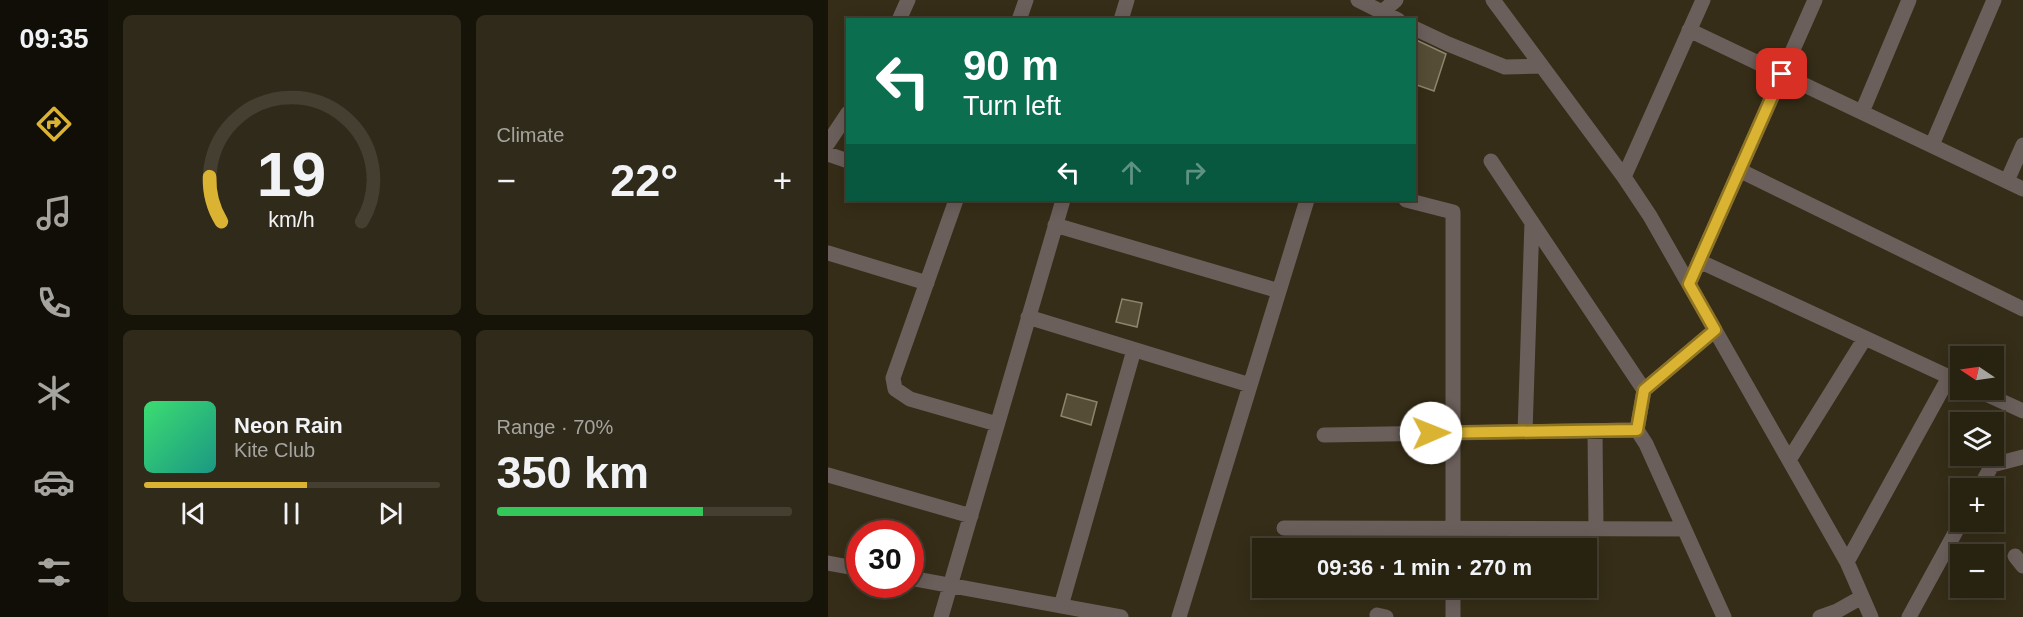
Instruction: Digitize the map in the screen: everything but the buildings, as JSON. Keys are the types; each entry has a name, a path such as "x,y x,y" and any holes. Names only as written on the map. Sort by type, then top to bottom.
{"street":[{"path":"900,18 908,0"},
{"path":"1020,18 1026,0"},
{"path":"1122,18 1127,0"},
{"path":"1382,12 1396,0"},
{"path":"1493,0 1624,177 1650,216 1847,562 1871,617"},
{"path":"1624,177 1703,0"},
{"path":"1689,284 1815,0"},
{"path":"1862,112 1909,0"},
{"path":"1932,145 1994,0"},
{"path":"1362,18 1363,2 1394,18"},
{"path":"1416,29 1505,68 1542,66"},
{"path":"1689,30 2023,189"},
{"path":"828,143 846,116"},
{"path":"2007,181 2023,145"},
{"path":"828,154 846,160"},
{"path":"1491,161 1644,390"},
{"path":"1739,170 2023,309"},
{"path":"956,201 893,378 895,389 910,399 997,424"},
{"path":"941,617 1063,201"},
{"path":"1179,617 1307,201"},
{"path":"1410,201 1453,212 1453,538"},
{"path":"1525,432 1532,222"},
{"path":"1055,225 1279,291"},
{"path":"828,253 927,283"},
{"path":"1699,261 1950,377"},
{"path":"1028,318 1250,385"},
{"path":"1715,330 1644,390 1637,430 1646,444 1724,617"},
{"path":"1789,460 1865,338"},
{"path":"1061,606 1134,350"},
{"path":"1847,562 1950,387"},
{"path":"1999,400 2023,411"},
{"path":"1324,435 1637,430"},
{"path":"1595,431 1596,528"},
{"path":"1985,478 1992,465 2023,457"},
{"path":"828,475 971,516"},
{"path":"1284,528 1683,529"},
{"path":"1908,617 1955,532"},
{"path":"828,563 846,566"},
{"path":"924,580 1121,617"},
{"path":"1825,616 1862,597"},
{"path":"1453,598 1453,617"}],"route":[{"path":"1431,433 1637,430 1644,390 1715,330 1689,284 1782,74"}]}
